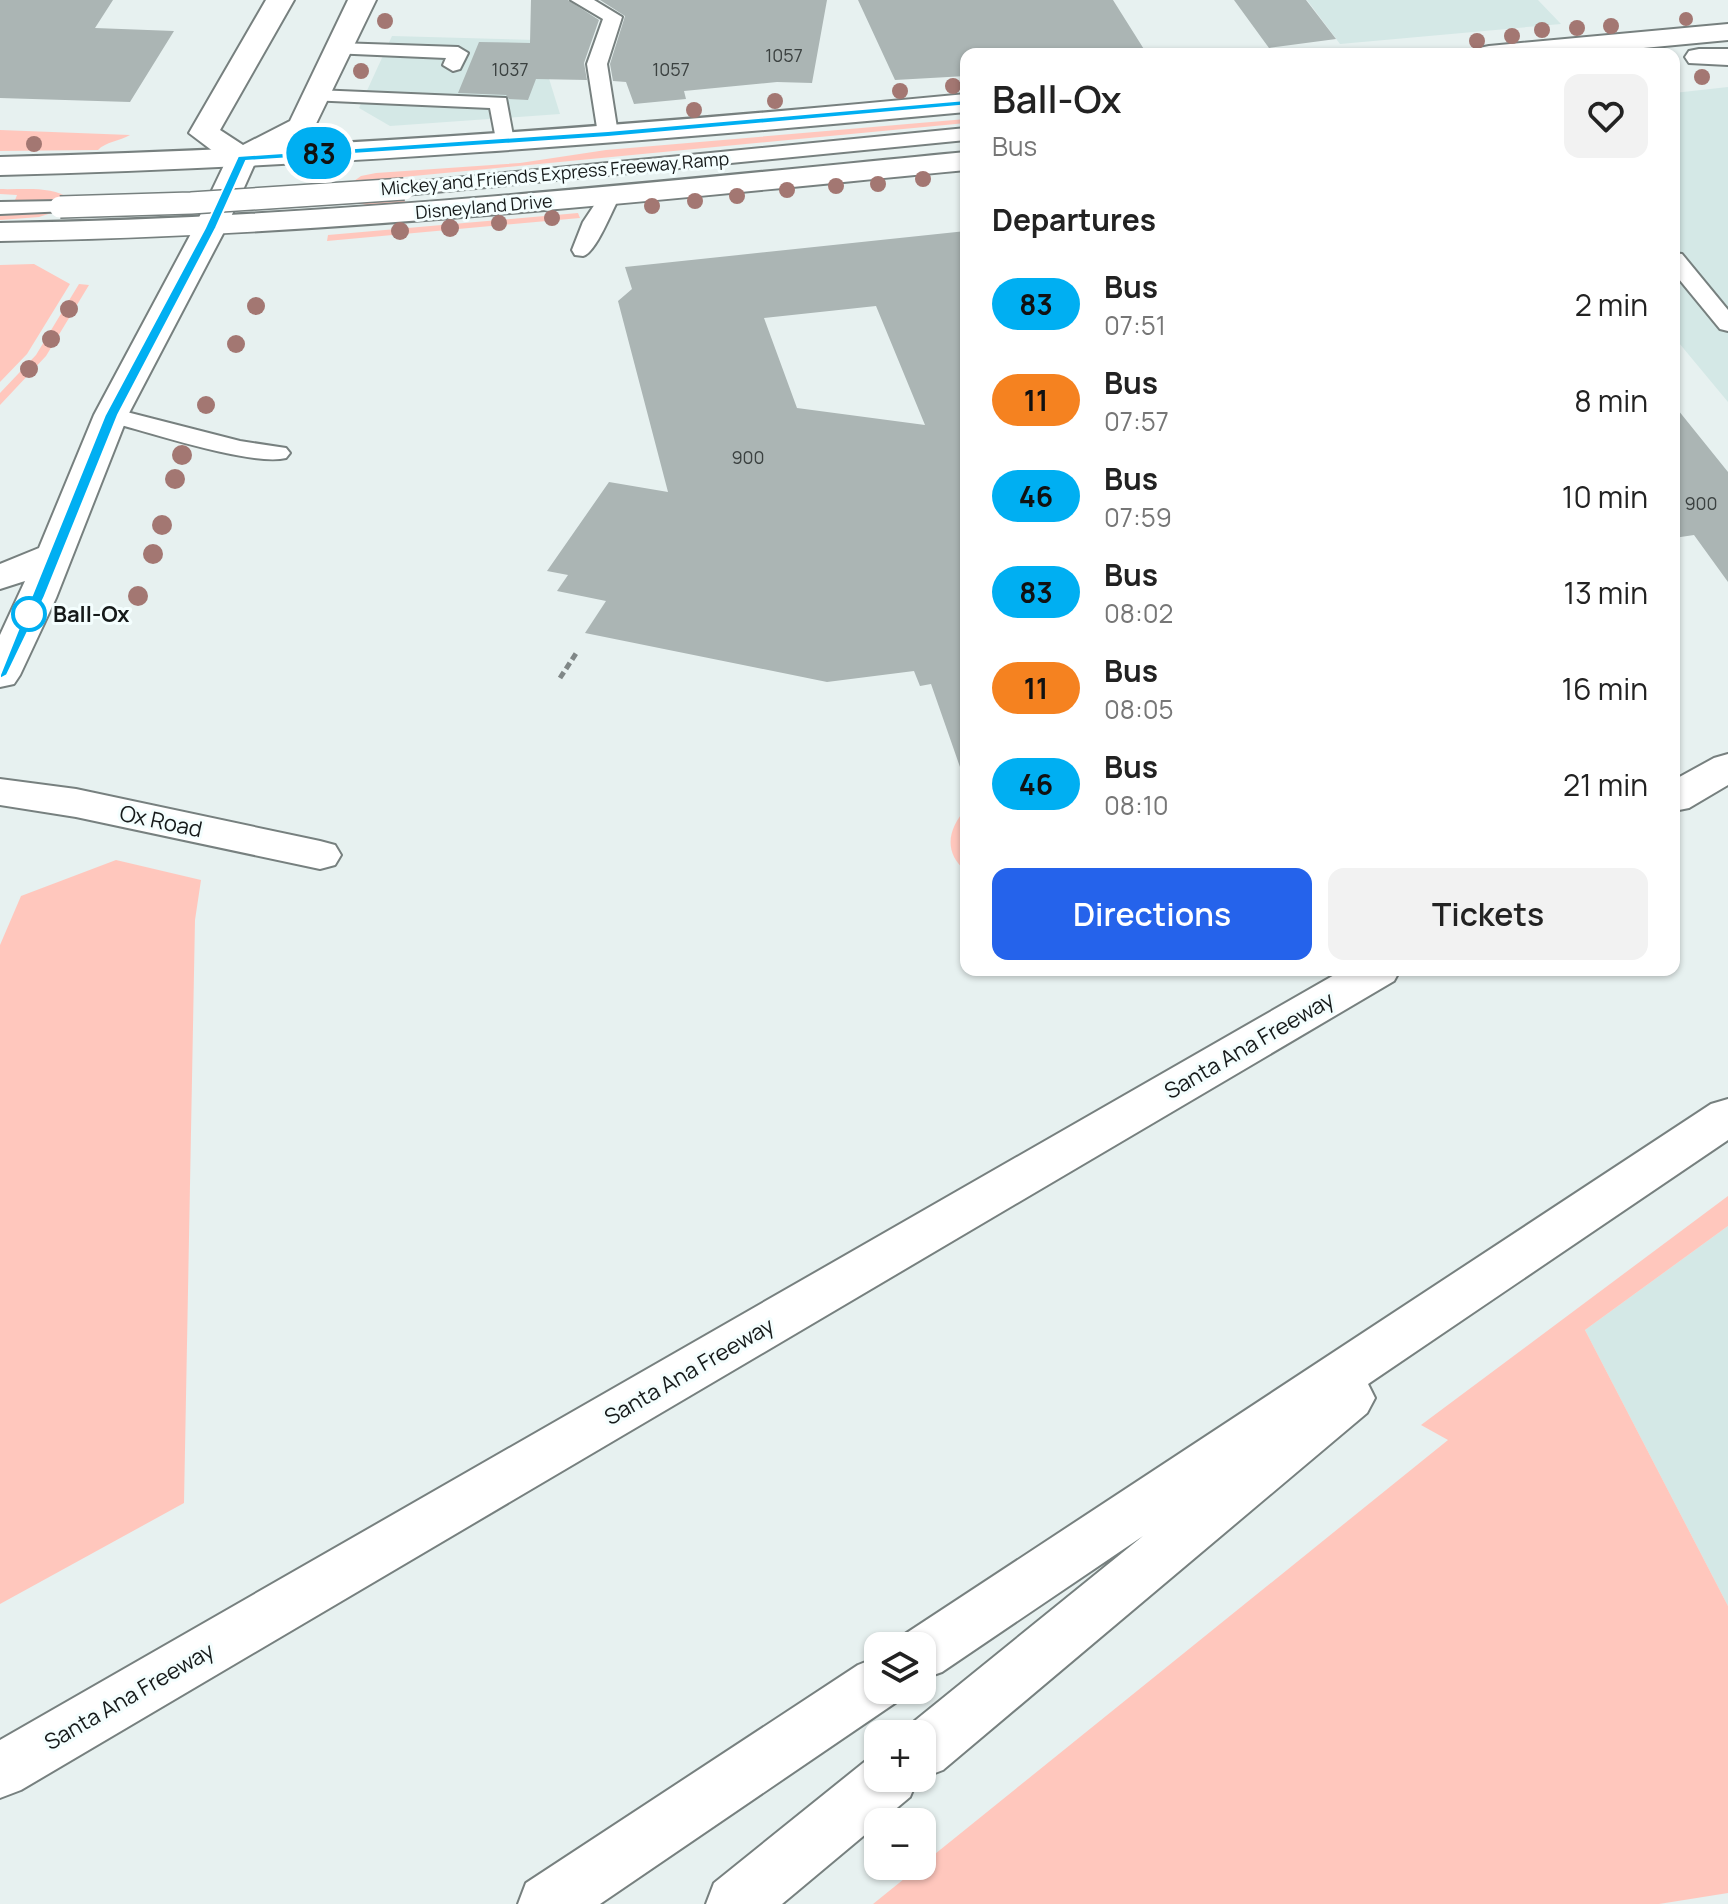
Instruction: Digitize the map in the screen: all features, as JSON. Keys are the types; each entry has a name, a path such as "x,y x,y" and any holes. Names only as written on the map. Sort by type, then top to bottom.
{"main road":[{"path":"242,158 204,133 280,0"},
{"path":"0,675 37,598 111,415 210,228 242,158 302,126 362,0"},
{"path":"1554,48 1728,32"},
{"path":"1686,58 1728,55"},
{"path":"0,166 242,158 504,141 960,104"},
{"name":"Disneyland Drive","path":"0,232 312,223 960,162"},
{"path":"0,578 53,555"},
{"path":"1680,794 1727,765"},
{"name":"Ox Road","path":"0,792 76,803 320,855"},
{"name":"Santa Ana Freeway","path":"0,1771 1368,976"},
{"path":"936,1645 1728,1116"},
{"path":"936,1739 1541,1240"},
{"path":"548,1904 864,1692"},
{"path":"736,1904 872,1792"}],"lane":[{"path":"580,0 613,17 597,64 608,134"},
{"path":"338,49 430,58 458,53 453,65"},
{"path":"316,96 389,91 442,92 499,102 504,141"},
{"name":"Mickey and Friends Express Freeway Ramp","path":"0,208 191,203 404,189 960,135"},
{"path":"583,250 594,222 610,196"},
{"path":"1680,266 1728,324"},
{"path":"111,415 239,448 278,453"}],"path":[{"path":"560,678 577,652"}],"shaded area":[{"path":"1307,0 1538,0 1561,24 1340,44"},
{"path":"392,36 537,40 560,114 390,126 359,108"},
{"path":"1728,87 1728,402 1680,344 1680,92"},
{"path":"960,120 960,124 403,177 405,202 367,205 345,200 347,186 361,176 376,173 520,163 606,150"},
{"path":"0,130 130,135 98,150 0,151"},
{"path":"0,189 46,190 70,199 64,209 39,217 0,220 0,214 10,213 17,195 0,194"},
{"path":"578,213 580,218 327,241 328,235"},
{"path":"34,264 70,284 27,354 0,382 0,265"},
{"path":"79,284 89,285 46,356 0,405 0,393 36,355"},
{"path":"960,816 960,865 951,848 955,824"},
{"path":"116,860 201,880 195,920 184,1503 0,1604 0,945 21,896"},
{"path":"1728,1196 1728,1226 1585,1330 1728,1606 1728,1893 1659,1904 873,1904 903,1880 936,1880 936,1853 1448,1440 1421,1425"},
{"path":"1728,1226 1728,1606 1585,1330"}],"building":[{"path":"0,0 113,0 95,28 174,31 130,102 0,98"},
{"path":"531,0 568,0 599,20 584,63 587,80 536,79 528,100 509,99 506,95 458,93 479,42 530,43"},
{"path":"600,0 827,0 812,83 777,82 684,91 686,99 634,104 626,82 613,81 610,64 625,16"},
{"path":"858,0 1113,0 1143,48 960,48 960,76 895,80"},
{"path":"1234,0 1306,0 1336,39 1269,48"},
{"path":"960,232 960,767 931,684 920,686 914,671 827,682 585,633 606,601 557,591 568,575 547,571 609,482 668,492 618,301 632,289 625,267","holes":["876,306 925,425 797,408 764,318"]},
{"path":"1680,412 1728,472 1728,582 1694,535 1680,537"}],"bus line":[{"name":"83","path":"0,675 37,598 111,415 210,228 242,158 608,134 960,104"}],"place":[{"name":"Ball-Ox","path":"29,614"}]}
